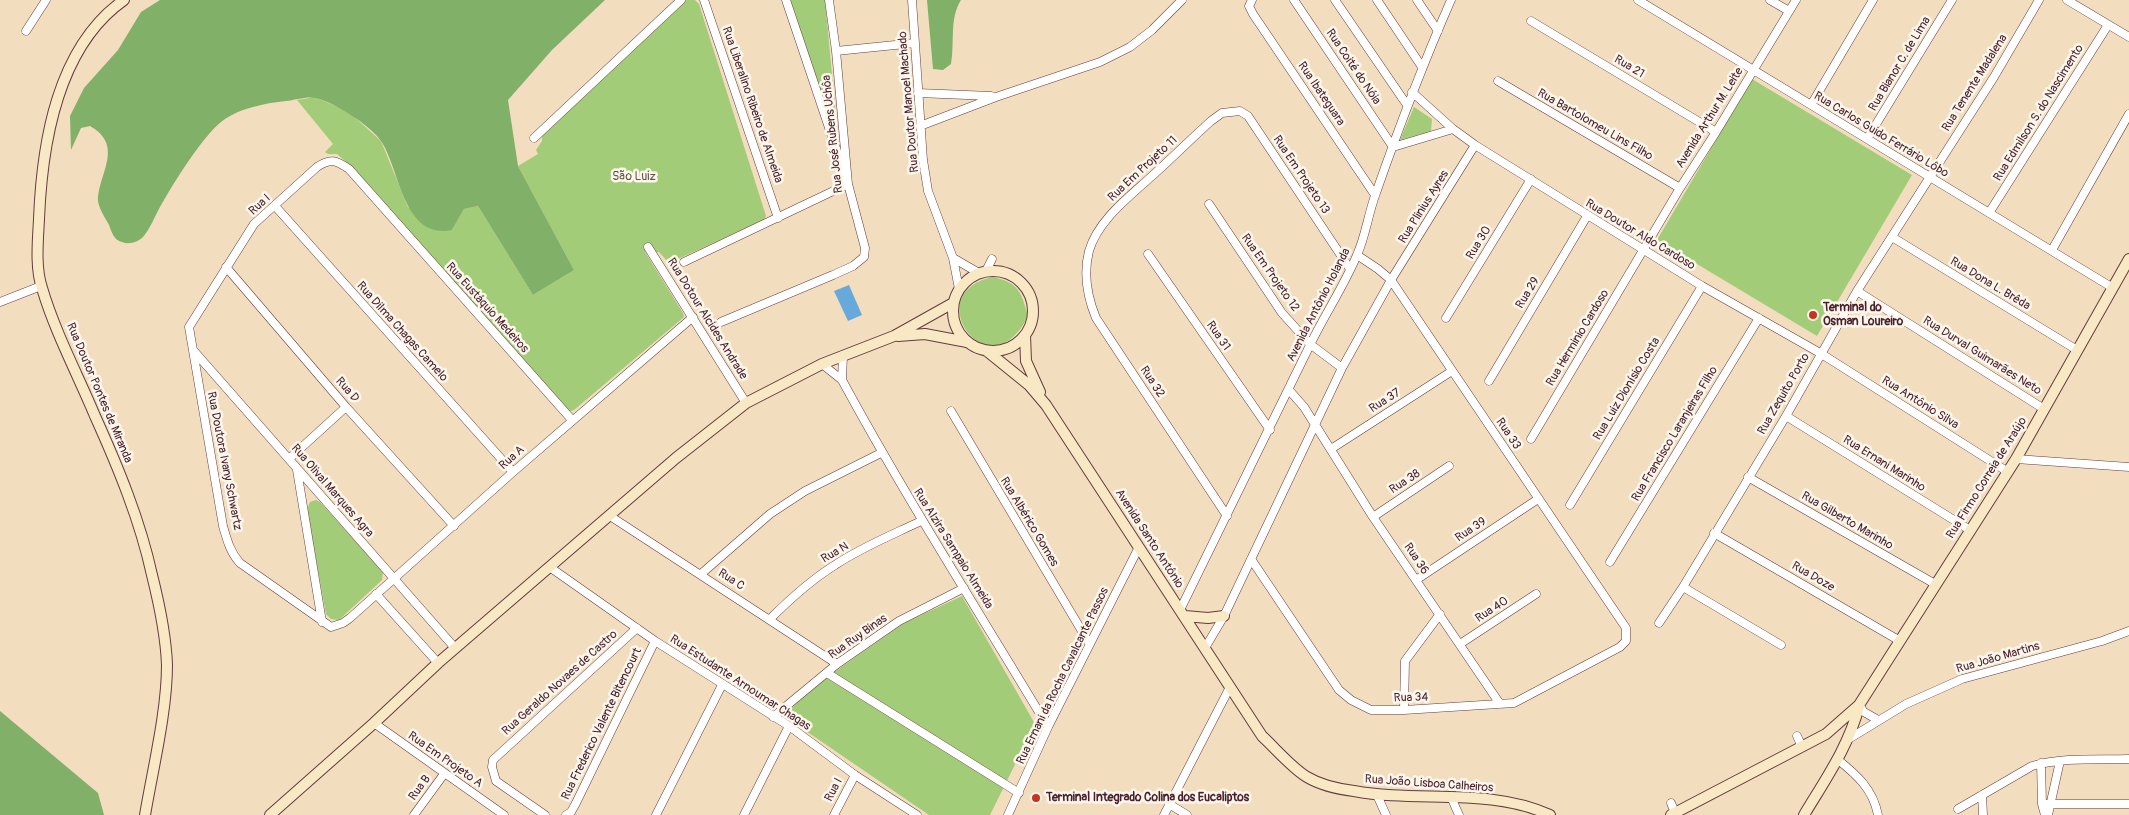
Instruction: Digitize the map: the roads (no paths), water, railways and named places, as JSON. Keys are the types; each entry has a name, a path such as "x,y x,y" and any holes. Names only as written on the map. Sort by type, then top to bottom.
{"street":[{"path":"26,31 46,0"},
{"name":"Rua Doutor Pontes de Miranda","path":"124,0 102,19 81,47 55,100 43,164 38,247 41,286 69,361 94,414 128,495 152,576 163,631 167,664 164,699 145,815"},
{"path":"534,138 682,0"},
{"name":"Rua Liberalino Ribeiro de Almeida","path":"704,0 778,218"},
{"path":"684,262 848,184 786,0"},
{"name":"Rua José Rubens Uchôa","path":"722,322 833,276 853,266 864,257 865,248 848,184 836,51 829,0"},
{"name":"Rua Doutor Manoel Machado","path":"912,0 920,126 928,191 953,258 959,289"},
{"path":"920,126 996,96 1100,62 1130,47 1152,30 1182,0"},
{"name":"Rua Coité do Nóia","path":"1294,0 1393,147"},
{"path":"1335,0 1407,105"},
{"path":"1377,0 1422,66"},
{"path":"1417,0 1438,31"},
{"name":"Avenida Antônio Holanda","path":"1183,613 1227,516 1310,344 1357,256 1366,232 1375,195 1407,105 1422,66 1452,0"},
{"name":"Rua Carlos Guido Ferrário Lôbo","path":"1638,0 2113,288"},
{"path":"1770,0 1789,11"},
{"name":"Avenida Arthur M. Leite","path":"1645,249 1680,188 1796,0"},
{"path":"1811,105 1873,0"},
{"name":"Rua Bianor C. de Lima","path":"1867,139 1952,0"},
{"name":"Rua Tenente Madalena","path":"1930,177 1994,77 2039,0"},
{"path":"2067,0 2129,37"},
{"name":"Rua Ibateguara","path":"1250,3 1252,14 1375,195"},
{"name":"Rua 21","path":"1531,21 1716,132"},
{"name":"Rua Edmilson S. do Nascimento","path":"1989,214 2108,25"},
{"path":"836,51 915,43"},
{"name":"Rua Bartolomeu Lins Filho","path":"1498,81 1680,188"},
{"name":"Rua Doutor Aldo Cardoso","path":"1412,92 1453,129 1475,145 1702,286 1820,353"},
{"path":"918,93 996,96"},
{"name":"Rua Em Projeto 13","path":"1222,112 1240,111 1248,116 1350,269"},
{"name":"Rua Em Projeto 11","path":"1089,250 1097,233 1113,212 1222,112"},
{"path":"2052,250 2129,114"},
{"path":"1393,147 1453,129"},
{"name":"Rua Plinius Ayres","path":"1391,280 1475,145"},
{"name":"Rua I","path":"191,349 189,327 254,224 317,167 326,161 332,160 338,161 349,168 386,211"},
{"name":"Rua Zequito Porto","path":"1659,623 1683,587 1786,416 1820,353 1857,291 1930,177"},
{"name":"Rua 30","path":"1446,318 1531,180"},
{"name":"Rua Em Projeto 12","path":"1209,204 1282,313 1310,344 1342,368"},
{"name":"Rua Dilma Chagas Camelo","path":"275,206 512,472"},
{"name":"Rua Eustáquio Medeiros","path":"386,211 572,420"},
{"name":"Rua 29","path":"1489,382 1587,216"},
{"name":"Rua Dona L. Brêda","path":"1892,237 2077,350"},
{"name":"Rua Dotour Alcides Andrade","path":"648,247 746,403"},
{"name":"Rua Herminio Cardoso","path":"1531,439 1645,249"},
{"name":"Rua 32","path":"1089,250 1086,273 1088,296 1096,318 1227,516"},
{"name":"Rua 31","path":"1148,254 1270,430"},
{"name":"Rua 33","path":"1357,256 1391,280 1626,628 1627,635"},
{"path":"953,258 983,272"},
{"path":"983,272 992,259"},
{"name":"Rua Firmo Correia de Araújo","path":"1672,810 1826,734 1859,706 2016,459 2129,259"},
{"name":"Rua D","path":"226,267 346,407 454,526"},
{"path":"894,336 925,334 967,342 987,351 998,351 1008,348 1025,335 1031,323 1033,310 1030,296 1023,284 1012,276 1000,271 983,272 968,279 959,289 953,302 952,314 955,324 967,342"},
{"path":"1205,648 1224,616 1342,368 1391,280"},
{"path":"0,302 41,286"},
{"name":"Rua Luiz Dionísio Costa","path":"1570,505 1702,286"},
{"name":"Rua Durval Guimarães Neto","path":"1857,291 2044,409"},
{"path":"270,815 455,648 551,568 676,458 746,403 822,364 894,336 953,302"},
{"name":"Rua A","path":"322,622 331,626 343,623 350,618 512,472 693,317"},
{"name":"Rua Francisco Laranjeiras Filho","path":"1610,562 1759,318"},
{"name":"Avenida Santo Antônio","path":"1025,335 1026,361 1046,405"},
{"name":"Rua Olival Marques Agra","path":"191,349 290,458 393,579 455,648"},
{"name":"Rua Doutora Ivany Schwartz","path":"191,349 223,526 233,556 240,564 322,622"},
{"name":"Avenida Santo Antônio","path":"987,351 1029,385 1046,405 1230,688"},
{"name":"Rua Antônio Silva","path":"1820,353 2008,472"},
{"path":"842,380 843,355"},
{"name":"Rua Alzira Sampaio Almeida","path":"822,364 842,380 881,453 921,521 1048,727"},
{"name":"Rua 37","path":"1331,449 1452,371"},
{"name":"Rua 36","path":"1289,390 1315,425 1373,517 1500,704"},
{"path":"290,458 346,407"},
{"name":"Rua Albérico Gomes","path":"951,411 1089,644"},
{"name":"Rua Ernani Marinho","path":"1786,416 1970,530"},
{"path":"701,574 770,514 805,491 881,453"},
{"path":"2016,459 2129,467"},
{"name":"Rua 38","path":"1373,517 1449,466"},
{"path":"297,468 322,622"},
{"name":"Rua Gilberto Marinho","path":"1748,477 1935,584"},
{"name":"Rua 39","path":"1416,580 1538,499"},
{"name":"Rua C","path":"610,516 837,664"},
{"name":"Rua N","path":"770,619 802,589 836,564 876,542 921,521"},
{"name":"Rua Doze","path":"1714,533 1900,641"},
{"name":"Rua Ernani da Rocha Cavalcante Passos","path":"1008,815 1048,727 1139,547"},
{"name":"Rua 34","path":"1251,559 1339,690 1351,700 1371,710 1404,710 1514,703 1612,652 1620,647 1627,635"},
{"name":"Rua Estudante Arnoumar Chagas","path":"551,568 655,641 788,726 855,775 918,815"},
{"path":"1683,587 1781,645"},
{"name":"Rua Ruy Binas","path":"773,717 837,664 900,621 964,588"},
{"path":"376,594 438,663"},
{"name":"Rua 40","path":"1460,644 1536,594"},
{"path":"1183,613 1208,618 1224,616"},
{"path":"1404,710 1405,661 1440,614"},
{"name":"Rua Geraldo Novaes de Castro","path":"545,815 496,781 492,767 493,760 638,628"},
{"name":"Rua João Martins","path":"1845,744 1878,720 1906,704 1962,679 2102,641 2129,631"},
{"name":"Rua Frederico Valente Bitencourt","path":"566,815 571,812 576,803 655,641"},
{"path":"827,673 1019,792"},
{"path":"656,815 722,685"},
{"path":"1164,815 1230,688"},
{"name":"Rua João Lisboa Calheiros","path":"1230,688 1262,736 1306,777 1329,787 1377,795 1451,797 1502,802 1532,807 1545,814"},
{"path":"1859,706 1864,712 1878,720"},
{"name":"Rua Firmo Correia de Araújo","path":"1804,815 1845,744 1856,720 1859,706"},
{"name":"Rua Em Projeto A","path":"374,723 504,815"},
{"path":"744,815 788,726"},
{"path":"1826,734 1845,744"},
{"path":"1797,736 1802,747"},
{"path":"1837,759 1853,771 1866,785 1875,802 1878,815"},
{"path":"1958,809 2032,766 2041,763 2129,759"},
{"path":"2048,815 2060,761"},
{"path":"2041,763 2044,815"},
{"name":"Rua B","path":"414,815 444,774"},
{"name":"Rua I","path":"834,815 855,775"},
{"path":"1377,795 1386,815"},
{"path":"1982,795 1982,815"},
{"path":"1451,797 1460,815"},
{"path":"1169,804 1187,815"},
{"path":"2042,804 2129,804"}],"water":[{"path":"849,285 862,315 848,321 834,291"}],"place":[{"name":"Terminal do Osman Loureiro","path":"1813,315"},
{"name":"Terminal Integrado Colina dos Eucaliptos","path":"1036,798"}],"park label":[{"name":"São Luiz","path":"634,177"}]}
